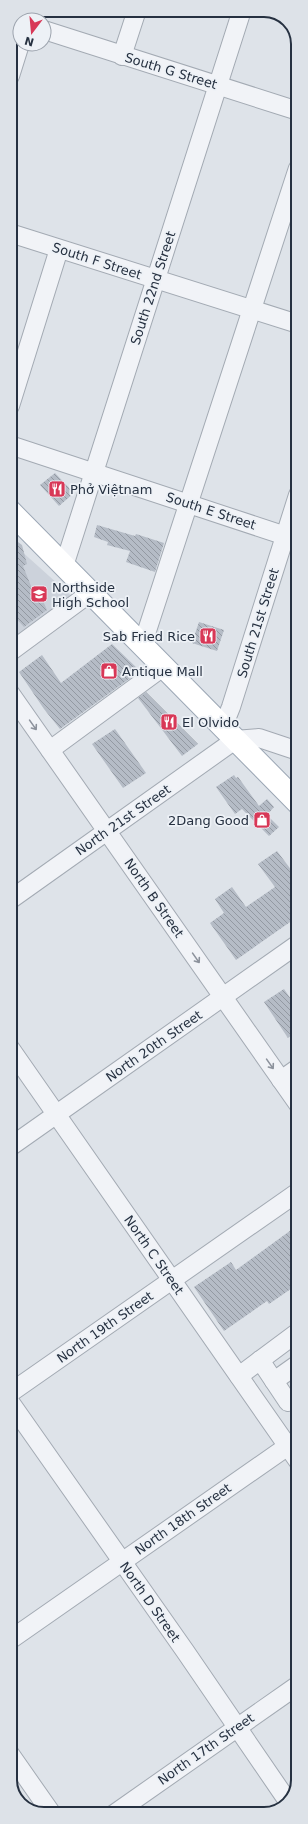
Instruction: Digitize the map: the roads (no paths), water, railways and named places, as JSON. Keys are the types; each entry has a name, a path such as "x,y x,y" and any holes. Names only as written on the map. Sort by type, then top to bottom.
{"main road":[{"path":"17,518 291,797"}],"street":[{"path":"122,56 134,17"},
{"name":"South 22nd Street","path":"64,566 240,17"},
{"name":"South G Street","path":"52,33 291,109"},
{"path":"142,646 291,190"},
{"name":"South F Street","path":"17,235 291,322"},
{"path":"17,384 60,249"},
{"name":"South E Street","path":"17,448 291,537"},
{"name":"South 21st Street","path":"229,734 232,707 291,537"},
{"path":"17,647 90,593"},
{"path":"50,750 163,667"},
{"name":"North B Street","path":"17,703 291,1094"},
{"path":"229,734 259,738 291,749"},
{"name":"North 21st Street","path":"17,895 107,832 229,734"},
{"name":"North 20th Street","path":"17,1142 291,949"},
{"name":"North C Street","path":"17,1058 238,1376 267,1416 291,1440"},
{"path":"281,1080 291,1073"},
{"name":"North 19th Street","path":"17,1388 291,1197"},
{"path":"238,1376 291,1337"},
{"path":"260,1360 274,1381 291,1397"},
{"path":"274,1381 291,1369"},
{"path":"267,1416 291,1400"},
{"name":"North D Street","path":"17,1412 285,1797"},
{"name":"North 18th Street","path":"17,1635 291,1443"},
{"name":"North 17th Street","path":"124,1807 291,1690"},
{"path":"17,1764 47,1807"}],"place":[{"name":"Phở Việtnam","path":"57,489"},
{"name":"Northside High School","path":"39,594"},
{"name":"Sab Fried Rice","path":"208,636"},
{"name":"Antique Mall","path":"109,671"},
{"name":"El Olvido","path":"169,722"},
{"name":"2Dang Good","path":"262,820"}]}
